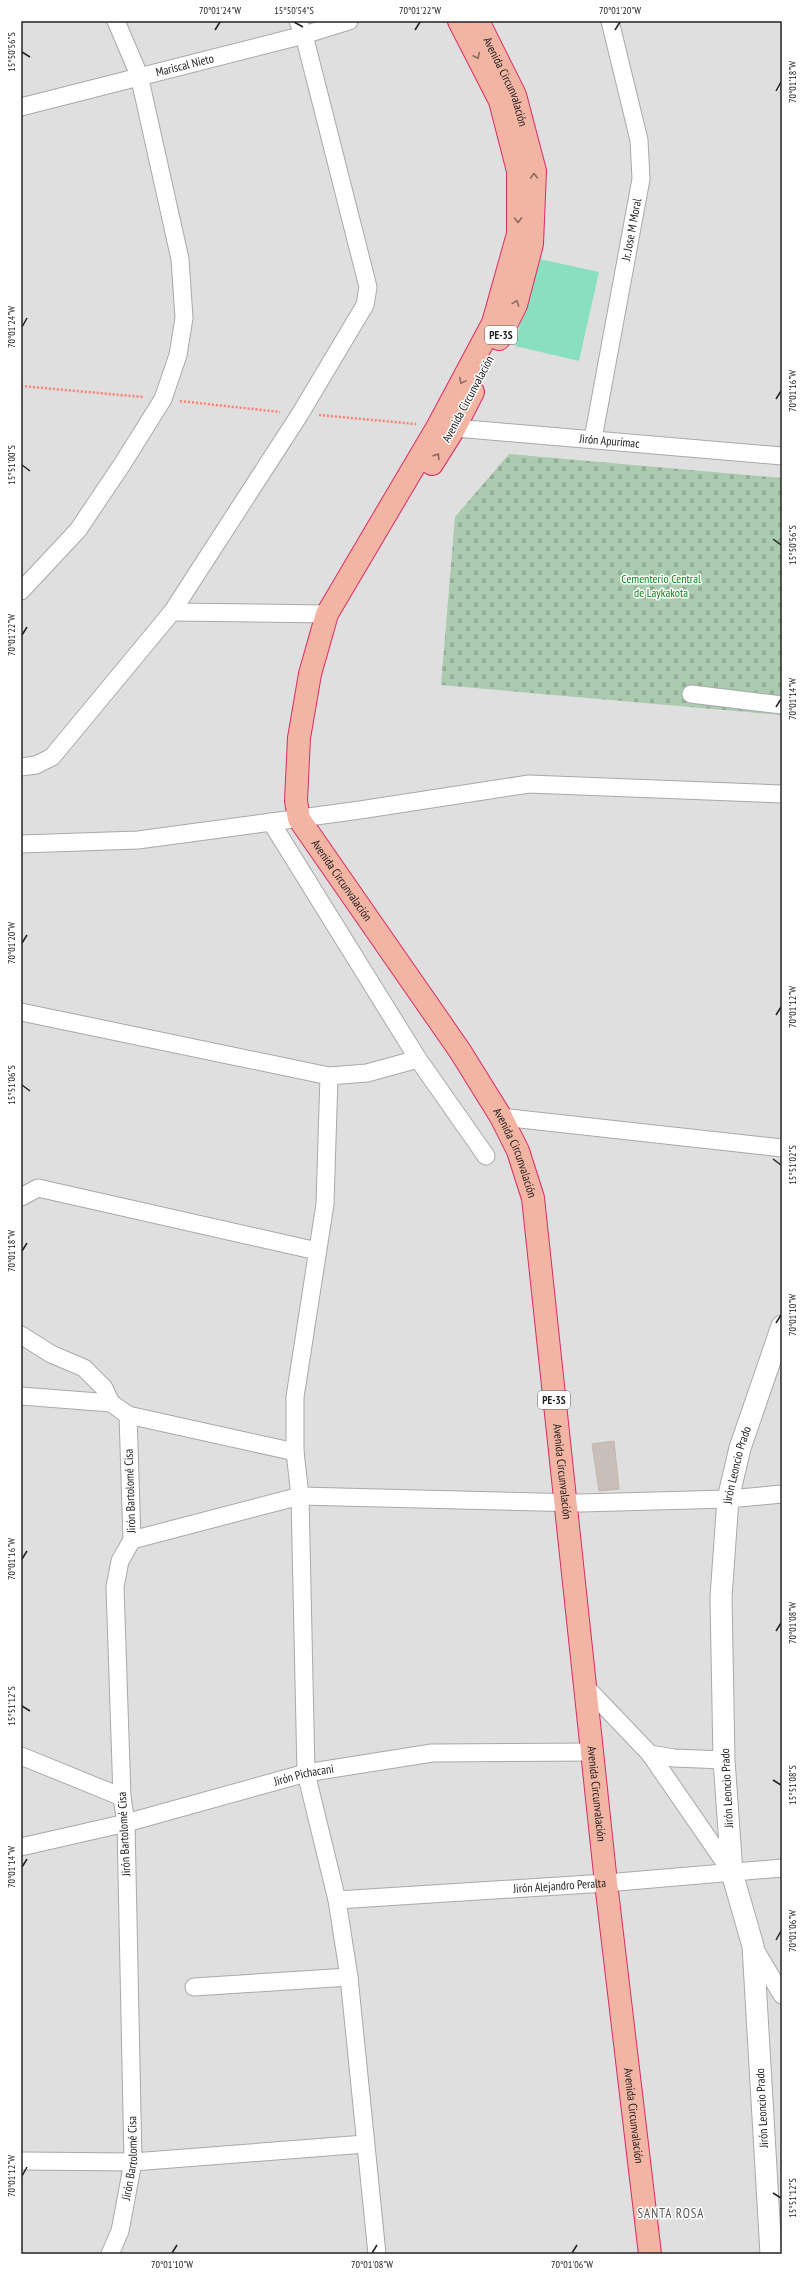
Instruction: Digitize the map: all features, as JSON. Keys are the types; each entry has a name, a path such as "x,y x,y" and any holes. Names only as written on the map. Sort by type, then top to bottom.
{"highway":[{"name":"Avenida Circunvalación","path":"446,428 493,323 518,234 518,171 500,101 460,21"},
{"name":"Avenida Circunvalación","path":"478,21 514,95 535,171 532,244 516,305 373,560 327,614 310,674 299,738 296,801 299,819 460,1051 501,1117 518,1151 533,1198 565,1502 594,1752 606,1883 650,2254"}],"street":[{"path":"21,591 78,530 119,469 163,399 178,355 184,318 180,259 138,76 116,21"},
{"name":"Mariscal Nieto","path":"21,107 138,76 301,28 349,21"},
{"name":"Jr. Jose M Moral","path":"593,439 641,178 639,140 610,21"},
{"path":"21,767 36,765 52,757 172,612 300,414 365,305 368,287 301,28"},
{"name":"Jirón Apurímac","path":"446,428 593,439 782,456"},
{"path":"172,612 327,614"},
{"path":"691,694 782,705"},
{"path":"21,844 138,840 299,819 529,784 782,794"},
{"path":"271,822 418,1059 486,1156"},
{"path":"21,1012 329,1076 367,1073 418,1059"},
{"path":"329,1076 326,1204 317,1251 295,1397 295,1452 300,1496 306,1773 337,1900 348,1977 377,2254"},
{"path":"501,1117 782,1148"},
{"path":"21,1197 38,1188 317,1251"},
{"name":"Jirón Leoncio Prado","path":"771,2254 753,1946 732,1873 724,1760 721,1597 728,1499 740,1448 782,1326"},
{"path":"21,1335 51,1354 84,1368 104,1388 112,1403 128,1415 295,1452"},
{"path":"21,1396 112,1403"},
{"name":"Jirón Bartolomé Cisa","path":"110,2254 120,2231 133,2162 126,1823 122,1797 115,1587 120,1561 132,1540 128,1415"},
{"path":"132,1540 300,1496 565,1502 728,1499 782,1494"},
{"path":"586,1687 650,1754 732,1873"},
{"name":"Jirón Pichacani","path":"21,1847 126,1823 306,1773 432,1753 594,1752"},
{"path":"650,1754 674,1758 724,1760"},
{"path":"21,1756 122,1797"},
{"name":"Jirón Alejandro Peralta","path":"337,1900 606,1883 782,1868"},
{"path":"753,1946 782,1995"},
{"path":"194,1988 348,1977"},
{"path":"21,2161 133,2162 365,2144"}],"path":[{"path":"300,414 446,428"}],"shaded area":[{"path":"21,21 782,21 782,2254 21,2254"}],"green space":[{"path":"535,258 599,272 579,361 515,346"},
{"name":"Cementerio Central de Laykakota","path":"509,454 782,478 782,715 441,685 455,517"}],"building":[{"path":"614,1441 619,1489 599,1491 592,1444"}],"district":[{"name":"SANTA ROSA","path":"671,2213"}]}
